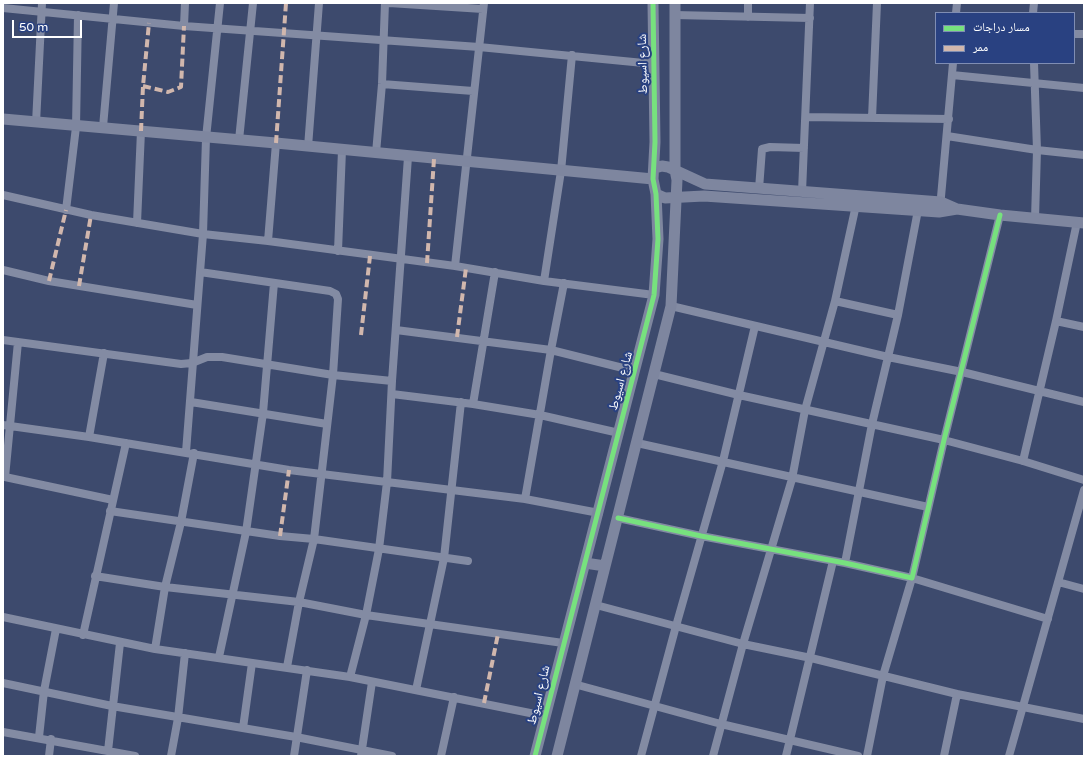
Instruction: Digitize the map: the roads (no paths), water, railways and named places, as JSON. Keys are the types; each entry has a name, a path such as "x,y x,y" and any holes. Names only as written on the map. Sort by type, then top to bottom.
{"street":[{"path":"103,127 114,3"},
{"path":"184,26 185,3"},
{"path":"155,649 165,587 181,522 190,453 192,363 203,234 206,138 220,3"},
{"path":"239,140 253,3"},
{"path":"308,147 319,3"},
{"path":"376,153 382,84 385,3"},
{"path":"389,3 484,6 473,92 467,163 455,266"},
{"name":"شارع اسيوط","path":"535,756 563,644 599,513 654,295 658,238 656,194 653,180 655,168 653,3"},
{"path":"557,756 574,684 596,605 637,443 670,306 677,180 675,170 674,3"},
{"path":"748,3 748,17"},
{"path":"802,192 810,3"},
{"path":"872,118 877,3"},
{"path":"3,8 42,7 78,14 184,26 479,47 654,64"},
{"path":"36,123 42,7"},
{"path":"66,210 76,127 78,14"},
{"path":"674,15 810,18"},
{"path":"544,281 562,171 572,55"},
{"path":"940,207 953,64"},
{"path":"1034,64 1037,150 1035,219"},
{"path":"952,75 1084,88"},
{"path":"382,84 473,92"},
{"path":"806,117 949,119"},
{"path":"3,119 76,127 103,127 206,138 276,143 467,163 653,180"},
{"path":"137,223 141,131"},
{"path":"947,136 1037,150 1084,155"},
{"path":"268,241 276,143"},
{"path":"759,189 762,149 770,147 804,148"},
{"path":"338,251 342,150"},
{"path":"350,677 366,615 379,549 387,482 392,381 402,259 408,157"},
{"path":"655,168 662,166 675,170 705,184 802,192 1080,223 1023,461"},
{"path":"704,196 705,184"},
{"path":"656,194 665,198 704,196 918,210 940,207"},
{"path":"3,195 66,210 203,234 268,241 455,266 544,281 654,295"},
{"path":"713,756 743,644 792,478 805,410 834,301 856,205"},
{"path":"845,562 860,492 872,424 898,315 918,210"},
{"path":"867,756 883,676 912,578 944,440 1000,215"},
{"path":"3,270 50,281 197,305"},
{"path":"200,272 330,291 336,294 338,299 333,375 323,474 314,539 299,602 287,667"},
{"path":"473,404 495,272"},
{"path":"219,657 234,594 246,532 263,413 274,283"},
{"path":"525,499 564,283"},
{"path":"834,301 898,315"},
{"path":"670,306 888,357 962,372 1084,402"},
{"path":"1056,321 1084,327"},
{"path":"641,756 723,461 755,326"},
{"path":"396,330 484,340 551,350 635,371"},
{"path":"3,340 181,364 192,363 201,358 215,356 333,375 392,381"},
{"path":"18,342 6,426 5,477 113,500"},
{"path":"89,437 104,353"},
{"path":"654,374 739,396 944,440 1023,461 1084,480"},
{"path":"392,394 461,402 540,415 619,433"},
{"path":"191,402 327,424"},
{"path":"416,690 444,558 461,402"},
{"path":"6,426 89,437 255,465 525,499 599,513"},
{"path":"83,635 126,443"},
{"path":"637,443 928,508"},
{"path":"1010,756 1022,706 1084,490"},
{"path":"110,511 246,532 314,539 468,561"},
{"path":"618,518 701,536 845,562 912,578 1048,619"},
{"path":"786,756 811,658 833,561"},
{"path":"585,563 605,566"},
{"path":"95,576 165,587 299,602 366,615 563,644"},
{"path":"1058,582 1084,589"},
{"path":"596,605 743,644 811,658 957,694 1084,719"},
{"path":"3,617 120,643 350,677 545,716"},
{"path":"39,737 44,691 56,629"},
{"path":"108,751 120,643"},
{"path":"170,756 178,718 185,653"},
{"path":"243,728 252,662"},
{"path":"294,756 307,670"},
{"path":"361,753 372,682"},
{"path":"3,683 112,706 296,737 361,753 392,756"},
{"path":"574,684 721,724 858,756"},
{"path":"944,756 957,694"},
{"path":"441,756 454,697"},
{"path":"3,732 51,739 135,756"},
{"path":"49,756 51,739"}]}
